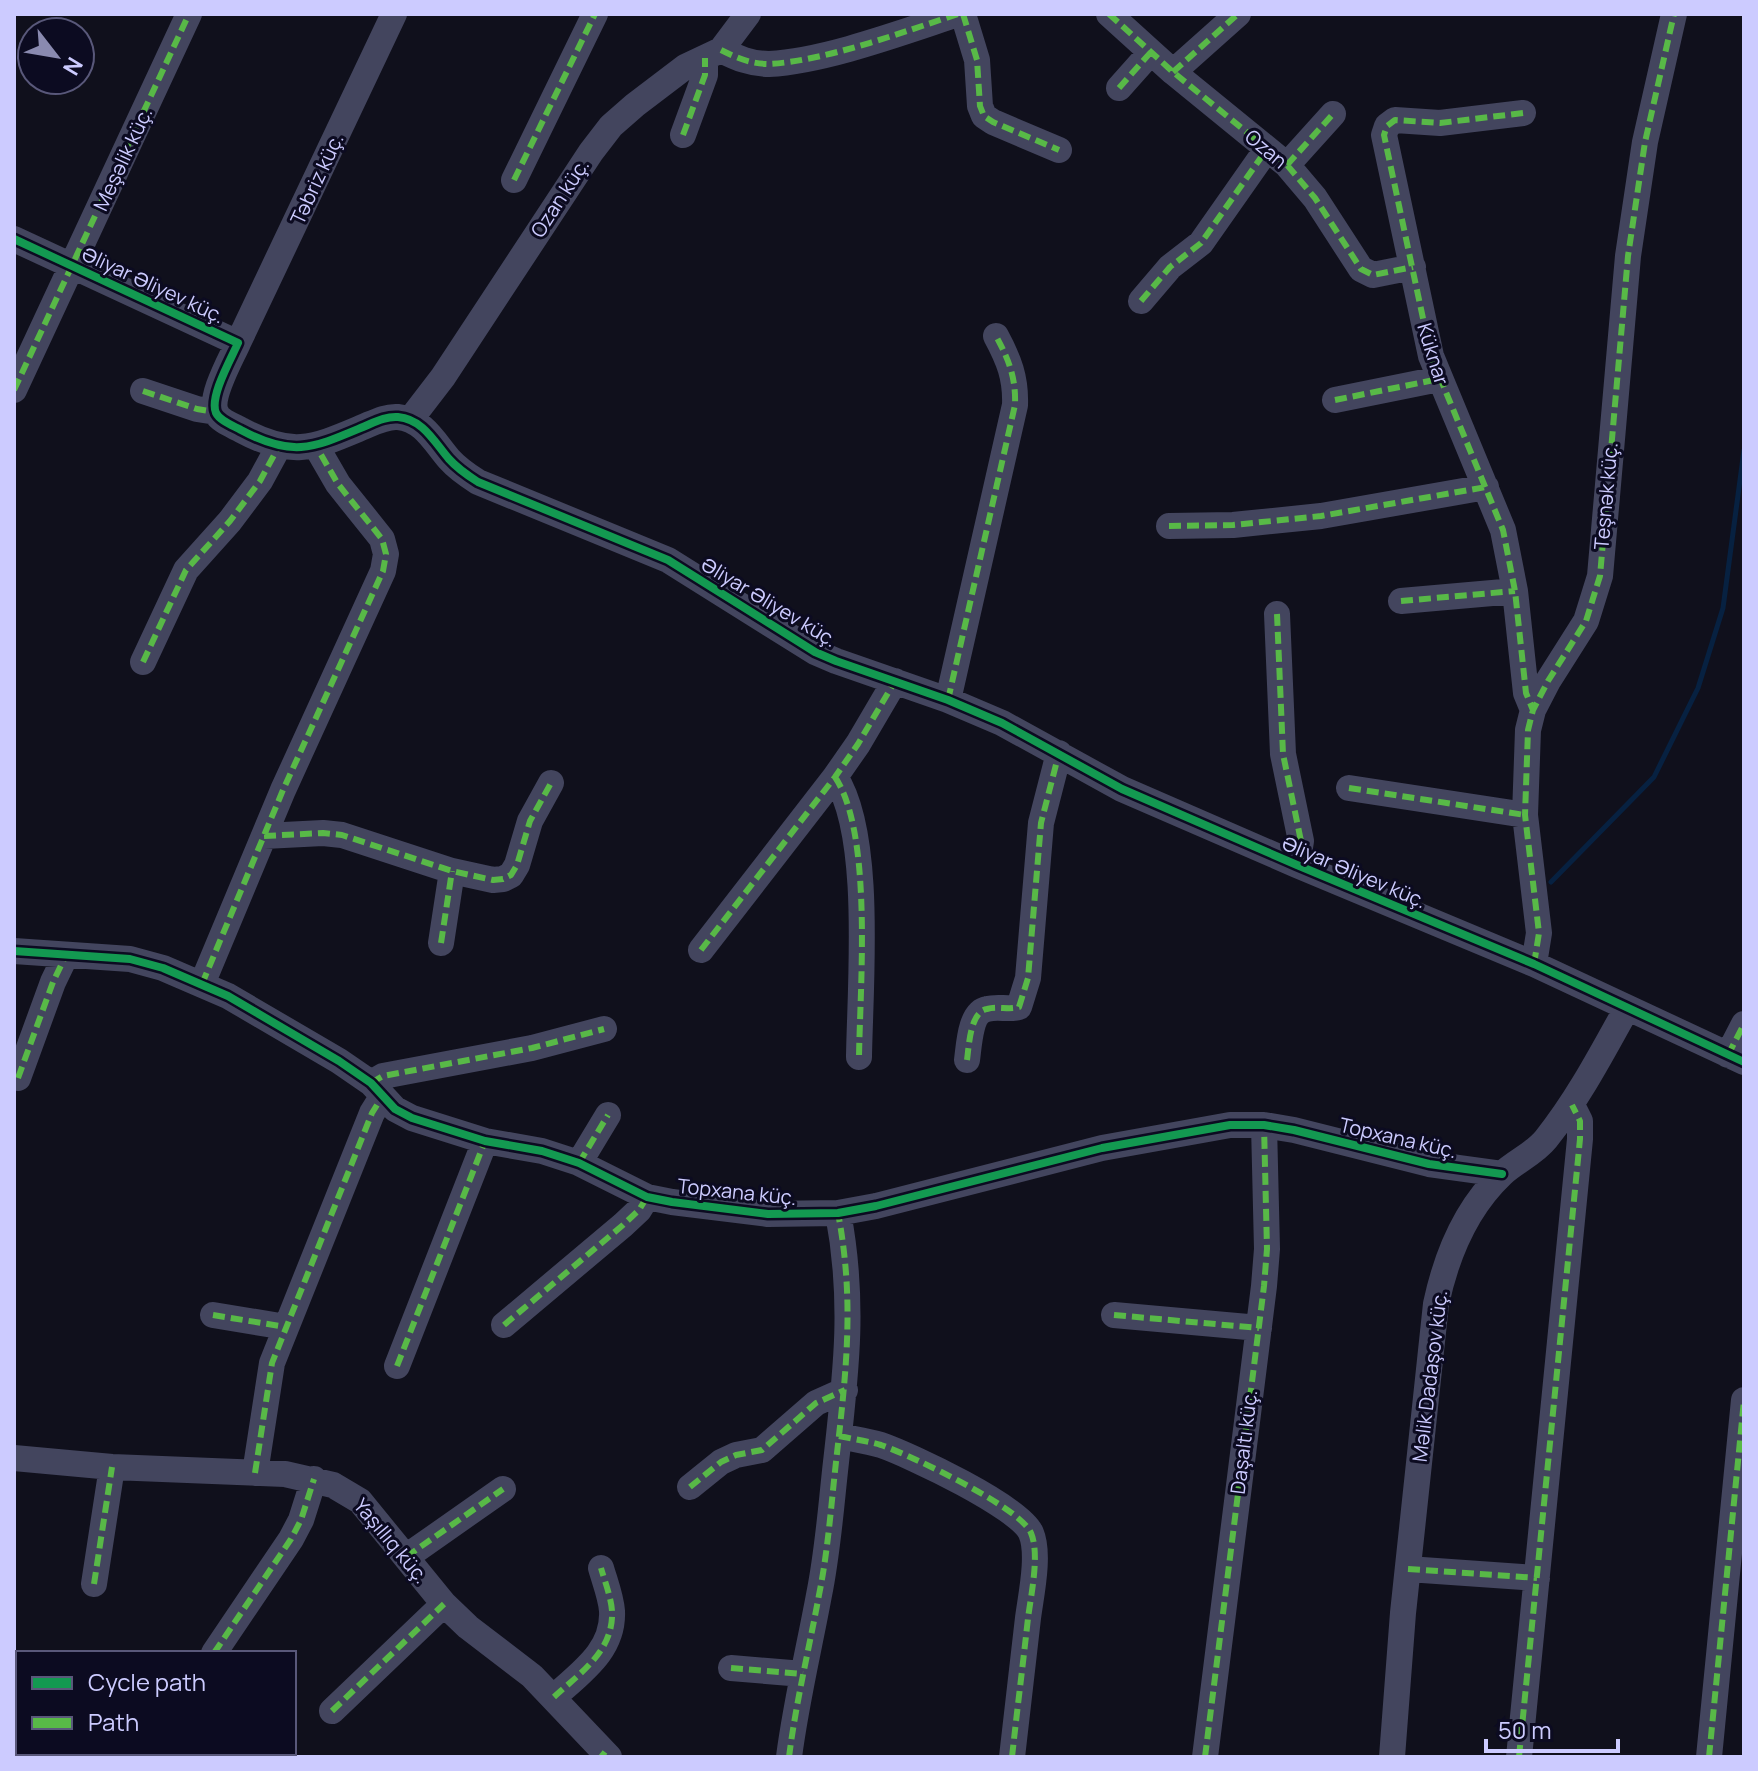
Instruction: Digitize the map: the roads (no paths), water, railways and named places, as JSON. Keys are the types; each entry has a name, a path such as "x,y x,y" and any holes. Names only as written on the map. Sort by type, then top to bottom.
{"street":[{"name":"Meşəlik küç.","path":"14,390 189,14"},
{"name":"Təbriz küç.","path":"238,343 394,14"},
{"path":"514,180 595,14"},
{"name":"Ozan küç.","path":"410,420 443,377 611,126 668,79 713,54 735,34 748,14"},
{"path":"683,135 713,54 767,64 819,57 960,14 977,60 980,106 984,116 1059,150"},
{"name":"Ozan","path":"1109,14 1173,72 1277,157 1315,198 1361,269 1373,275 1413,267"},
{"path":"1173,72 1238,14"},
{"name":"Teşnək küç.","path":"1534,964 1539,933 1525,815 1528,730 1533,710 1586,621 1600,576 1628,256 1645,142 1674,14"},
{"path":"1119,88 1151,52"},
{"name":"Küknar","path":"1523,113 1440,123 1395,120 1387,126 1384,135 1423,323 1439,379 1503,530 1515,591 1524,683 1533,710"},
{"path":"1141,301 1170,267 1201,243 1277,157 1333,114"},
{"name":"Əliyar Əliyev küç.","path":"14,239 238,343 214,400 216,412"},
{"path":"948,700 1015,405 1016,382 1010,362 996,336"},
{"path":"1335,400 1439,379"},
{"path":"143,391 216,412 251,436 279,446 316,446 387,418 410,420"},
{"name":"Əliyar Əliyev küç.","path":"410,420 434,438 460,470 478,482 653,553 815,652 1002,723 1122,789 1534,964 1736,1058"},
{"path":"143,662 186,570 230,521 260,481 279,446"},
{"path":"202,984 264,836 383,571 386,554 382,539 338,484 316,446"},
{"path":"1169,526 1233,525 1321,516 1486,487"},
{"path":"1401,601 1515,591"},
{"path":"1277,614 1283,754 1301,841 1297,865"},
{"path":"701,950 835,777 895,681"},
{"path":"967,1060 972,1029 979,1013 986,1009 1010,1010 1019,1007 1023,997 1028,978 1041,823 1059,753"},
{"path":"835,777 846,797 858,859 859,1057"},
{"path":"264,836 342,835 452,871 493,880 503,879 511,875 517,865 530,821 551,783"},
{"path":"1349,788 1525,815"},
{"path":"441,943 452,871"},
{"name":"Topxana küç.","path":"14,951 130,959 163,968 228,996 327,1053 412,1118 485,1141 542,1151 579,1163 647,1197 768,1214 838,1213 1102,1148 1230,1125 1264,1125 1294,1130 1429,1164 1502,1174"},
{"path":"18,1078 66,955"},
{"name":"Məlik Dadaşov küç.","path":"1392,1757 1436,1304 1444,1268 1463,1226 1502,1174 1543,1142 1572,1105 1627,1008"},
{"path":"1736,1058 1744,1024"},
{"path":"255,1473 269,1375 372,1113 383,1076 532,1048 604,1029"},
{"path":"1519,1757 1580,1139 1580,1121 1572,1105"},
{"path":"579,1163 608,1115"},
{"name":"Daşaltı küç.","path":"1205,1757 1267,1249 1264,1125"},
{"path":"397,1366 485,1141"},
{"path":"504,1325 623,1225 647,1197"},
{"path":"789,1757 820,1592 845,1390 849,1296 846,1252 838,1213"},
{"path":"213,1315 286,1327"},
{"path":"1114,1315 1259,1328"},
{"path":"690,1487 721,1462 736,1455 762,1450 816,1403 845,1390"},
{"path":"1709,1757 1744,1400"},
{"path":"839,1436 878,1444 911,1457 1001,1505 1018,1517 1031,1532 1035,1547 1032,1585 1012,1757"},
{"name":"Yaşıllıq küç.","path":"14,1458 112,1467 255,1473 314,1479 333,1485 360,1501 444,1604 554,1697 605,1755"},
{"path":"94,1584 112,1467"},
{"path":"215,1651 291,1539 301,1520 314,1479"},
{"path":"406,1557 503,1489"},
{"path":"554,1697 595,1660 606,1644 612,1608 601,1568"},
{"path":"1408,1569 1537,1578"},
{"path":"332,1711 444,1604"},
{"path":"731,1668 803,1674"}],"waterway":[{"path":"1551,882 1654,777 1698,688 1723,608 1744,450"}]}
